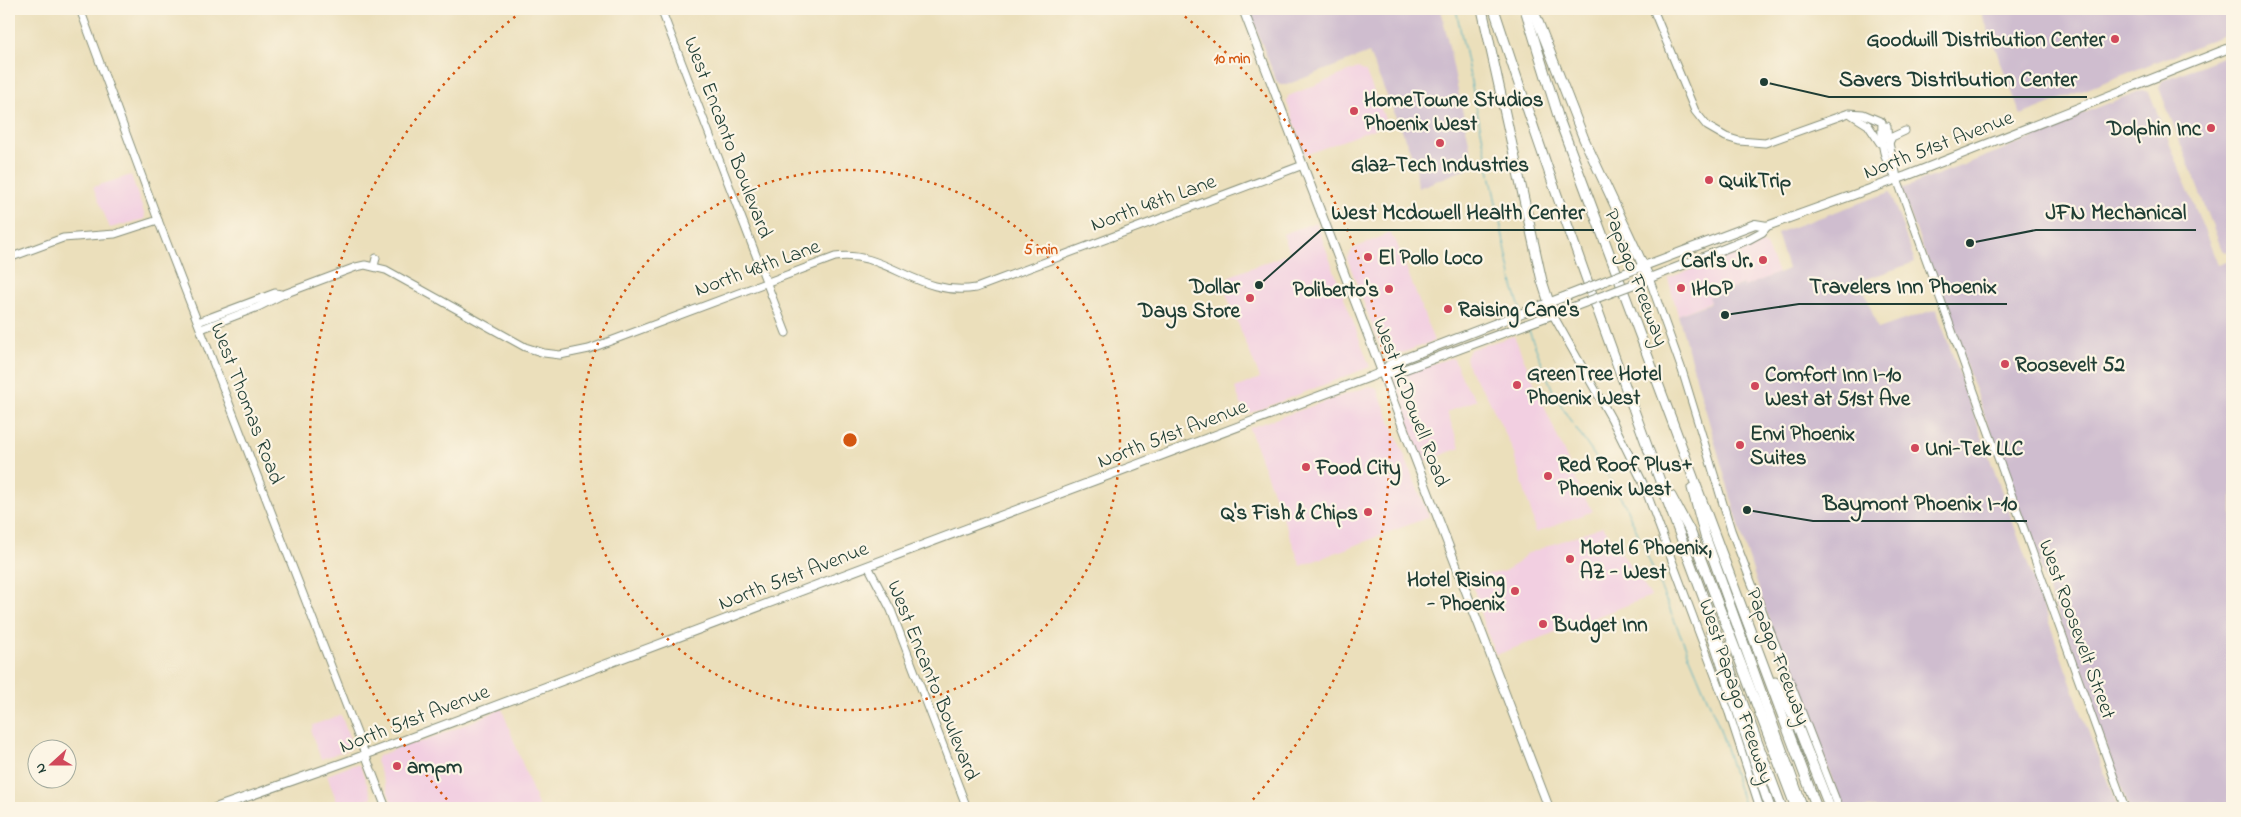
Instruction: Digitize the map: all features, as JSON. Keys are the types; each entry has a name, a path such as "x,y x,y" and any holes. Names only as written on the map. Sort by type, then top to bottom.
{"highway":[{"path":"1482,9 1548,303 1553,315"},
{"path":"1494,9 1542,158 1782,808"},
{"name":"Papago Freeway","path":"1525,9 1559,119 1817,808"},
{"path":"1533,9 1586,144 1649,278"},
{"path":"1677,434 1705,536 1803,808"},
{"path":"1654,465 1691,533 1796,808"},
{"path":"1705,603 1714,646 1770,808"},
{"path":"1759,654 1794,717 1830,808"}],"main road":[{"name":"West McDowell Road","path":"1243,9 1549,808"},
{"name":"North 51st Avenue","path":"215,808 365,754 1382,372 1390,364 1755,224 1767,226 1897,179 2232,47"},
{"name":"North 51st Avenue","path":"1382,372 1392,374 1553,315 1749,239 1762,232 1767,226"},
{"path":"1454,351 1457,343 1479,334 1503,320"}],"street":[{"name":"West Thomas Road","path":"80,9 158,220 386,808"},
{"name":"West Encanto Boulevard","path":"661,9 786,334"},
{"name":"West Roosevelt Street","path":"1653,9 1695,111 1707,126 1726,137 1739,142 1765,143 1849,114 1863,114 1884,124 1884,145 1890,169 1897,179 2125,808"},
{"path":"1849,114 1868,125 1884,145 1892,137 1905,131"},
{"name":"North 48th Lane","path":"199,326 258,307 284,294 356,266 375,262 524,347 544,353 560,355 589,348 822,260 843,256 854,256 870,260 918,282 941,289 957,291 976,288 1303,165"},
{"path":"9,258 63,238 115,234 158,220"},
{"path":"1649,278 1682,370 1731,530 1839,808"},
{"name":"West Papago Freeway","path":"1553,315 1611,418 1643,484 1729,713 1760,808"},
{"name":"West Encanto Boulevard","path":"868,566 890,608 967,808"}],"shaded area":[{"path":"1248,9 1441,9 1474,166 1418,188 1416,168 1411,153 1369,53 1286,85 1280,85 1276,80"},
{"path":"1980,9 2232,9 2232,32 2021,115"},
{"path":"2232,53 2232,249 2225,252 2222,250 2159,88 2162,81"},
{"path":"1358,68 1366,72 1387,124 1305,155 1287,102 1288,96"},
{"path":"2142,90 2149,92 2218,265 2232,260 2232,808 2129,808 1901,189 2033,138 2036,132"},
{"path":"131,175 145,216 144,219 110,228 93,187"},
{"path":"1890,192 1915,262 1861,281 1878,329 1936,309 2091,739 2118,808 1844,808 1773,633 1745,546 1678,315 1710,303 1709,297 1743,284 1744,287 1788,269 1777,233"},
{"path":"1316,222 1370,367 1248,414 1244,412 1235,388 1260,378 1223,286 1230,276 1290,253 1283,234"},
{"path":"1389,233 1396,241 1434,341 1389,358 1383,354 1347,258 1353,249"},
{"path":"1762,243 1766,245 1778,273 1744,287 1742,284 1709,297 1710,302 1678,315 1668,278"},
{"path":"1514,336 1583,496 1593,511 1535,533 1533,519 1512,448 1486,394 1470,372 1465,356 1471,349"},
{"path":"1450,358 1454,359 1464,382 1477,400 1447,412 1460,448 1422,462 1392,380 1393,377"},
{"path":"1370,386 1377,388 1429,517 1301,566 1249,428"},
{"path":"1603,526 1651,596 1496,655 1483,622 1471,579 1474,576 1503,572 1518,563 1526,554"},
{"path":"502,709 539,808 394,808 376,761 378,756 405,745 425,741"},
{"path":"341,715 352,745 351,749 321,759 311,732 313,725"},
{"path":"353,765 359,765 361,768 372,798 345,808 339,808 327,775"}],"waterway":[{"path":"1456,9 1514,290 1521,311"},
{"path":"1527,326 1553,391 1625,505 1719,726 1745,808"}],"place":[{"name":"Goodwill Distribution Center","path":"2115,39"},
{"name":"Savers Distribution Center","path":"1764,82"},
{"name":"HomeTowne Studios Phoenix West","path":"1354,111"},
{"name":"Dolphin Inc","path":"2211,128"},
{"name":"Glaz-Tech Industries","path":"1440,143"},
{"name":"QuikTrip","path":"1709,180"},
{"name":"JFN Mechanical","path":"1970,243"},
{"name":"El Pollo Loco","path":"1368,257"},
{"name":"Carl's Jr.","path":"1763,260"},
{"name":"West Mcdowell Health Center","path":"1259,285"},
{"name":"IHOP","path":"1681,288"},
{"name":"Poliberto's","path":"1389,289"},
{"name":"Dollar Days Store","path":"1250,298"},
{"name":"Raising Cane's","path":"1448,309"},
{"name":"Travelers Inn Phoenix","path":"1725,315"},
{"name":"Roosevelt 52","path":"2005,364"},
{"name":"GreenTree Hotel Phoenix West","path":"1517,385"},
{"name":"Comfort Inn I-10 West at 51st Ave","path":"1755,386"},
{"name":"Envi Phoenix Suites","path":"1740,445"},
{"name":"Uni-Tek LLC","path":"1915,448"},
{"name":"Food City","path":"1306,467"},
{"name":"Red Roof Plus+ Phoenix West","path":"1548,476"},
{"name":"Baymont Phoenix I-10","path":"1747,510"},
{"name":"Q's Fish & Chips","path":"1368,512"},
{"name":"Motel 6 Phoenix, AZ - West","path":"1570,559"},
{"name":"Hotel Rising - Phoenix","path":"1515,591"},
{"name":"Budget Inn","path":"1543,624"},
{"name":"ampm","path":"397,766"}]}
